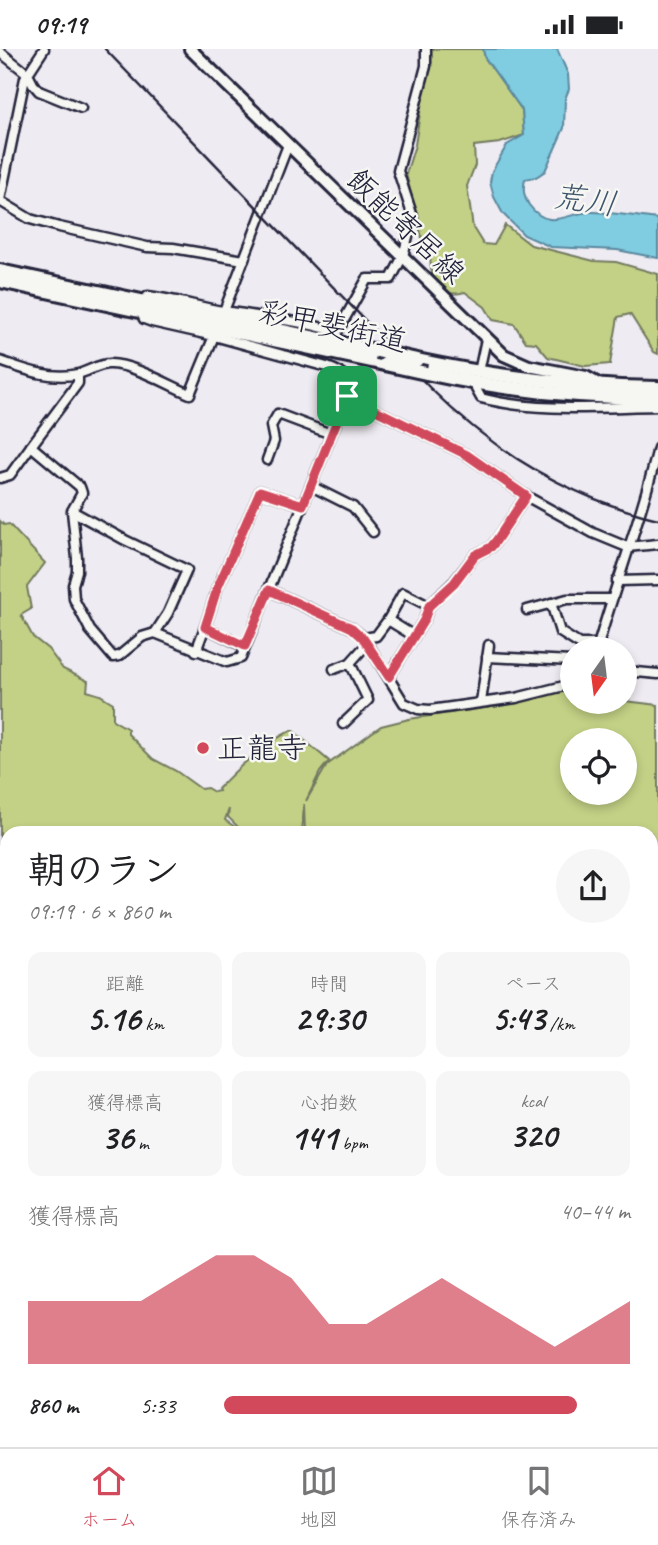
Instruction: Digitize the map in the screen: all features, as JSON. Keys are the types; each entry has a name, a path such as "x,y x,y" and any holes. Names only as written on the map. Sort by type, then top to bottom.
{"highway":[{"name":"彩甲斐街道","path":"0,271 385,364 526,391 605,393 658,388"},
{"name":"彩甲斐街道","path":"0,281 511,378 605,393 658,398"}],"main road":[{"name":"飯能寄居線","path":"190,49 504,355 518,362 586,377 605,393"}],"street":[{"path":"44,49 28,74 0,200 30,219 59,227 147,247 173,248 244,260"},
{"path":"155,633 227,662 241,658 350,386 348,378 329,363 152,322 144,319 142,306 148,296 161,297 224,311 280,318 336,334 367,279 391,279 403,256 413,217 398,171 426,66 426,49"},
{"path":"0,52 28,74 40,91 81,108"},
{"path":"224,311 288,145"},
{"path":"0,361 54,377 78,374 108,364 116,365 136,370 190,394 214,336"},
{"path":"480,367 486,339"},
{"path":"0,478 9,475 31,446 78,383 78,374"},
{"path":"476,389 481,398 526,406 658,406"},
{"path":"347,396 467,455 526,496 593,533 627,547 658,544"},
{"path":"267,460 274,441 271,426 278,414 331,434"},
{"path":"31,446 80,487 82,493 72,510 77,558 74,599 90,630 113,657 119,656 142,637 155,633 168,613 187,569 125,540 72,510"},
{"path":"601,637 658,448"},
{"path":"311,486 353,507 373,532"},
{"path":"196,651 217,589 260,491 303,505"},
{"path":"389,677 424,620 429,606 454,583 475,555 491,547 526,496"},
{"path":"617,581 658,580"},
{"path":"269,590 352,628 365,641 404,703 418,709 430,710 516,698 560,687"},
{"path":"334,669 350,663 365,641 376,636 403,593 429,606"},
{"path":"527,610 581,598 611,599"},
{"path":"551,603 560,632 567,637"},
{"path":"388,620 414,636"},
{"path":"205,627 245,646"},
{"path":"481,702 489,645"},
{"path":"487,657 560,660"},
{"path":"343,724 368,700 350,663"},
{"path":"637,672 658,674"}],"green space":[{"path":"430,49 483,49 485,58 522,110 524,135 500,143 474,146 475,165 467,186 473,228 483,244 494,245 505,225 531,245 594,261 616,262 658,274 658,354 654,352 630,314 618,317 610,364 585,366 548,357 536,343 526,342 514,324 493,320 485,307 465,292 448,293 437,284 431,269 431,252 423,242 406,174 415,145"},
{"path":"0,521 4,525 9,524 45,563 27,587 31,609 21,615 33,637 48,649 63,669 88,681 87,691 113,703 113,720 128,729 128,734 153,759 201,789 219,791 226,780 253,756 292,730 329,761 320,772 306,801 327,765 381,726 409,719 498,706 560,690 560,714 637,714 637,702 658,705 658,826 305,826 304,804 302,826 237,826 228,817 229,809 225,820 233,826 0,826"}],"water":[{"path":"483,49 557,49 568,74 569,89 565,99 564,128 545,171 536,177 525,179 524,192 529,205 544,218 552,219 593,212 658,219 658,258 617,250 551,247 524,235 503,214 490,182 492,171 507,145 524,135 522,110 485,58"}],"railway":[{"path":"105,49 454,411 507,452 564,485 594,499 658,519"}],"place":[{"name":"正龍寺","path":"203,748"}],"route":[{"path":"347,396 467,455 526,496 491,547 475,555 454,583 429,606 424,620 389,677 363,638 352,628 269,590 245,646 205,627 217,589 260,491 303,505 347,396"}],"water label":[{"name":"荒川","path":"585,200"}]}
